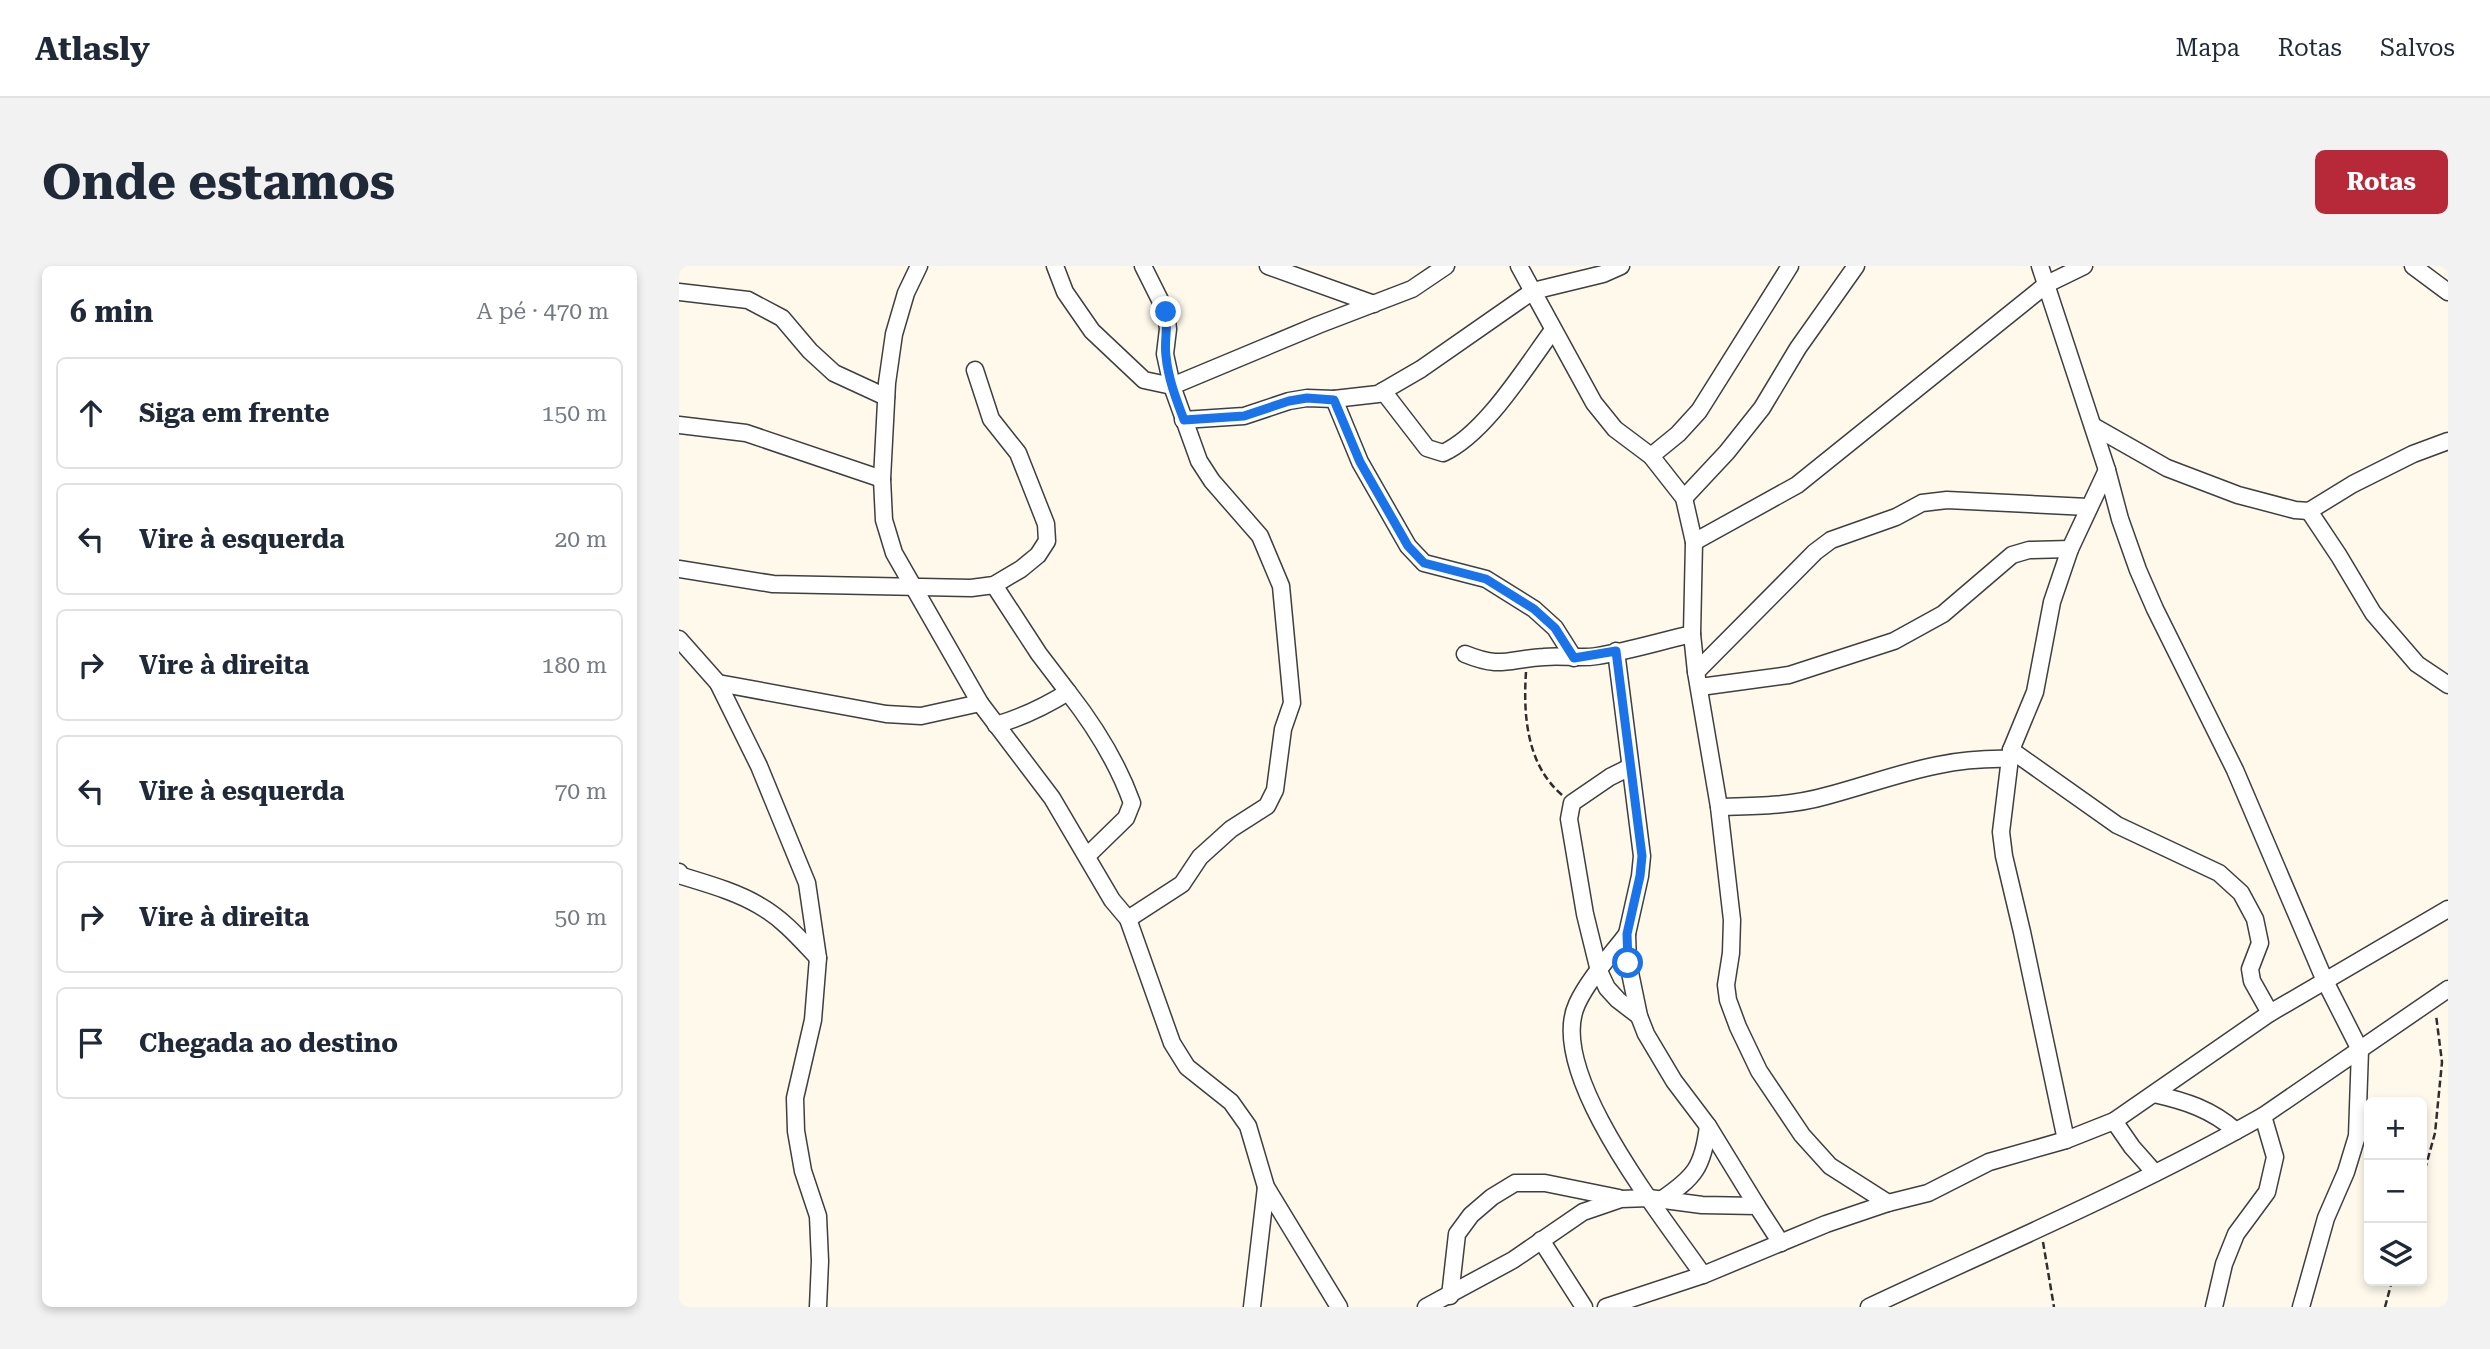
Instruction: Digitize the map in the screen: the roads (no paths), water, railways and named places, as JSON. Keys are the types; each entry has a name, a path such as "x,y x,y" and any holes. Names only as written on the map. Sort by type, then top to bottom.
{"street":[{"path":"919,266 906,293 894,334 886,397 882,479 884,520 894,552 980,703 1052,798 1112,900 1128,919 1172,1043 1187,1067 1231,1102 1248,1126 1266,1187 1339,1307"},
{"path":"1055,266 1065,292 1092,331 1144,380 1172,386 1412,289 1446,266"},
{"path":"1128,919 1182,884 1200,857 1231,830 1267,806 1275,790 1283,729 1292,702 1281,586 1260,536 1212,481 1199,461 1172,386 1165,354 1168,329 1166,312 1143,266"},
{"path":"1268,266 1374,304"},
{"path":"1519,266 1594,403 1615,429 1651,456 1684,498 1694,542 1692,634 1719,807 1732,920 1726,985 1728,1000 1738,1027 1759,1071 1802,1135 1830,1166 1888,1203"},
{"path":"1184,420 1244,416 1289,401 1307,398 1334,400 1383,391 1421,369 1533,291 1603,274 1621,266"},
{"path":"1651,456 1678,435 1699,411 1790,266"},
{"path":"1684,498 1727,452 1762,408 1798,348 1856,266"},
{"path":"2040,266 2107,470 2120,519 2144,583 2235,770 2325,981 2360,1050 2357,1136 2346,1172 2326,1218 2301,1307"},
{"path":"1694,542 1797,485 2047,284 2084,266"},
{"path":"2413,266 2448,292"},
{"path":"679,292 748,300 782,318 810,351 834,373 886,397"},
{"path":"1383,391 1427,448 1443,453 1457,447 1477,431 1553,330"},
{"path":"679,569 773,584 971,589 994,585 1021,569 1038,555 1047,541 1046,524 1018,453 992,419 975,370"},
{"path":"1334,400 1360,462 1408,546 1424,563 1486,579 1534,609 1555,628 1574,658"},
{"path":"679,425 746,433 882,479"},
{"path":"2093,426 2167,468 2238,495 2295,510 2309,511 2353,484 2448,440"},
{"path":"2066,1140 2001,832 2011,754 2035,692 2052,602 2070,549 2107,470"},
{"path":"1698,679 1815,552 1831,540 1896,517 1921,503 1947,500 2088,507"},
{"path":"2309,511 2373,613 2417,664 2448,685"},
{"path":"1698,679 1789,675 1894,640 1943,614 2012,555 2029,550 2070,549"},
{"path":"994,585 1039,654 1088,720 1126,784 1132,803 1126,818 1087,856"},
{"path":"1465,654 1487,663 1506,663 1547,656 1574,658 1692,634"},
{"path":"679,639 718,684 759,766 807,883 818,958 813,1020 795,1098 796,1131 803,1171 818,1216 818,1307"},
{"path":"1616,651 1642,856 1627,934 1628,963 1639,1016 1646,1034 1674,1081 1708,1126 1781,1243"},
{"path":"718,684 886,714 921,716 980,703"},
{"path":"996,725 1022,718 1068,692"},
{"path":"1719,807 1784,805 1946,762 2011,754 2117,825 2219,873 2241,893 2255,919 2260,943 2250,969 2252,981 2270,1013"},
{"path":"1630,768 1610,777 1572,803 1570,819 1585,914 1599,971 1607,988 1639,1016"},
{"path":"679,872 682,876 760,905 787,925 818,958"},
{"path":"1606,1307 1703,1275 1888,1203 1928,1193 1989,1162 2066,1140 2114,1121 2270,1013 2448,909"},
{"path":"1627,934 1577,1004 1572,1026 1574,1046 1590,1102 1703,1275"},
{"path":"1869,1307 2155,1173 2263,1116 2448,989"},
{"path":"2154,1094 2198,1106 2220,1117 2235,1131"},
{"path":"2214,1307 2224,1264 2236,1234 2267,1192 2275,1157 2263,1116"},
{"path":"2114,1121 2131,1147 2155,1173"},
{"path":"1655,1199 1694,1172 1704,1154 1708,1126"},
{"path":"1450,1296 1457,1234 1471,1215 1492,1197 1515,1183 1545,1183 1621,1199 1757,1206"},
{"path":"1252,1307 1266,1187"},
{"path":"1426,1307 1513,1260 1583,1212 1621,1199"},
{"path":"1541,1240 1584,1307"}]}
